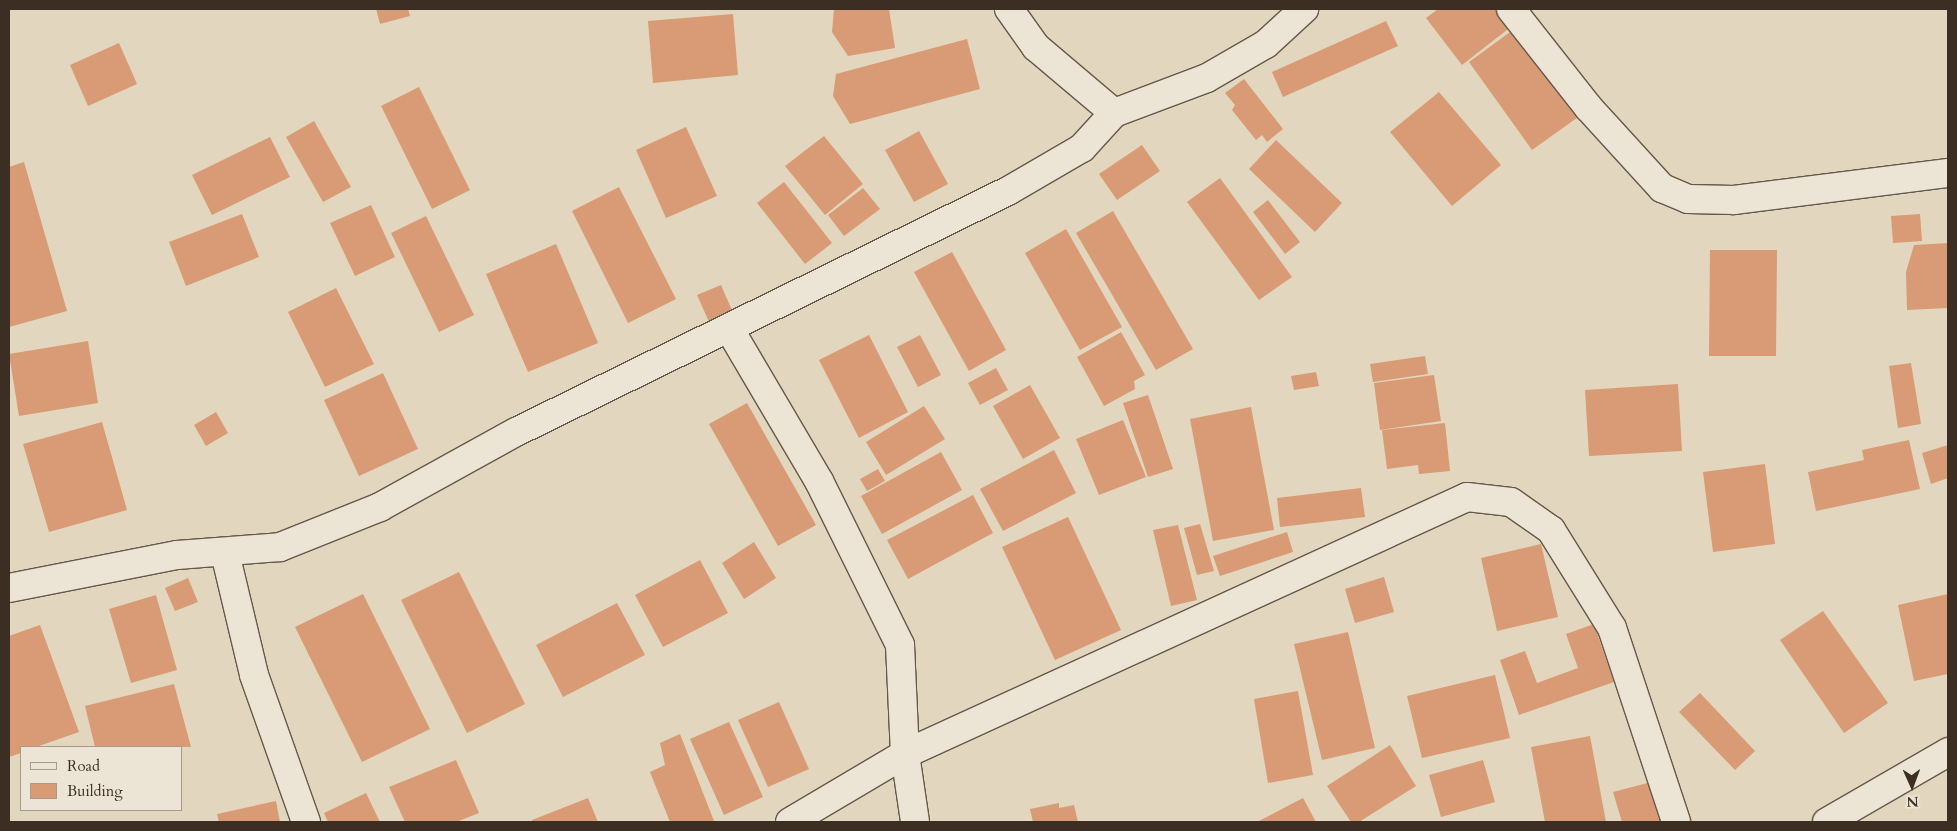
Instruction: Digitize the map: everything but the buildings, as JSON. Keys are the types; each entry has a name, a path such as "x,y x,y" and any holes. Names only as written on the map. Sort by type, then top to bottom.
{"street":[{"path":"1009,9 1036,47 1114,113"},
{"path":"9,588 177,555 225,553 280,547 380,507 516,432 730,330 1048,170 1082,148 1114,113 1208,78 1266,44 1304,9"},
{"path":"1510,9 1588,107 1662,188 1688,199 1734,200 1948,173"},
{"path":"730,330 819,481 900,645 905,754 916,822"},
{"path":"790,822 905,754 1468,497 1511,502 1552,530 1612,628 1676,822"},
{"path":"225,553 254,675 306,822"},
{"path":"1827,822 1948,752"}]}
